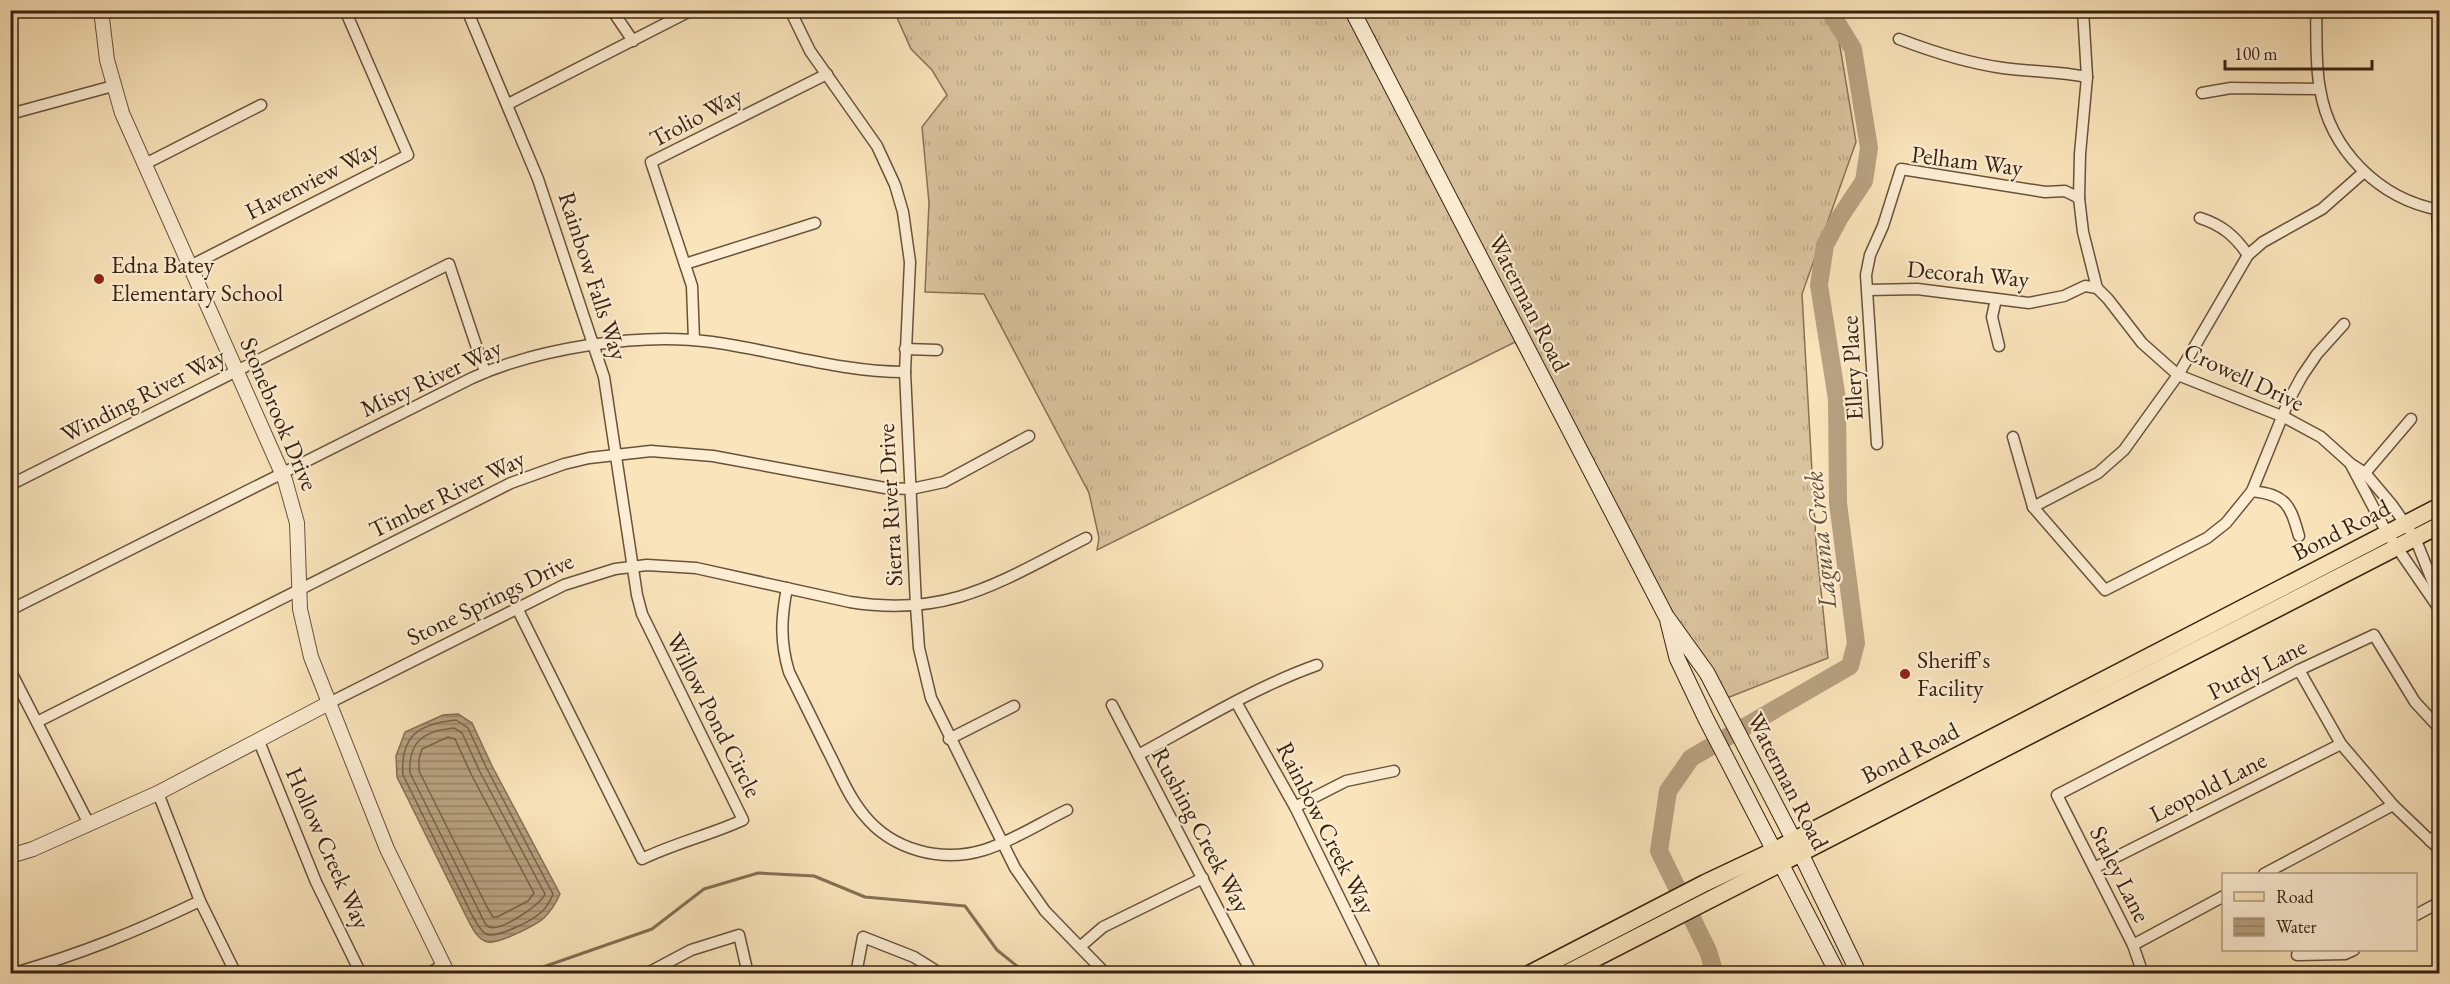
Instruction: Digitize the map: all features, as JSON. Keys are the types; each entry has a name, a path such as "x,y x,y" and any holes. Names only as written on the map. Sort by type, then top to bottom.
{"main road":[{"name":"Waterman Road","path":"1353,10 1666,616 1707,673 1798,847 1859,974"},
{"name":"Bond Road","path":"2410,531 2439,506"},
{"name":"Bond Road","path":"1565,974 1712,900 1798,847 2391,540 2410,531 2439,525"},
{"name":"Waterman Road","path":"1666,616 1677,658 1706,719 1838,974"},
{"name":"Bond Road","path":"1529,974 1705,883 1779,857"}],"street":[{"name":"Stonebrook Drive","path":"100,10 106,60 113,86 145,164 283,473 297,523 299,590 304,633 329,703 387,849 446,969"},
{"name":"Havenview Way","path":"190,266 408,155 345,10"},
{"name":"Rainbow Falls Way","path":"467,10 538,179 594,345 608,396 633,567"},
{"path":"612,10 633,41"},
{"path":"508,104 692,10"},
{"name":"Sierra River Drive","path":"790,10 801,34 826,74 877,146 895,185 903,212 910,262 905,372 916,606 924,673 931,698 1001,843 1029,890 1106,974"},
{"name":"Crowell Drive","path":"2083,10 2087,77 2080,154 2079,198 2083,232 2097,288 2108,298 2142,343 2178,375 2284,417 2321,437 2351,464 2365,473 2410,531 2439,600"},
{"path":"2316,10 2319,89 2332,130 2345,151 2364,172 2392,193 2438,210 2439,264"},
{"path":"1899,39 1929,51 1980,64 2058,71 2087,77"},
{"name":"Trolio Way","path":"694,340 694,302 685,264 651,162 826,74"},
{"path":"10,114 113,86"},
{"path":"2202,93 2231,88 2319,89"},
{"path":"145,164 261,105"},
{"name":"Pelham Way","path":"1868,290 1867,265 1873,245 1884,226 1901,169 2045,192 2065,191 2079,198"},
{"path":"2033,507 2088,479 2116,459 2178,375 2248,255 2263,242 2322,209 2364,172"},
{"path":"2200,218 2230,233 2248,255"},
{"path":"685,264 815,222"},
{"name":"Winding River Way","path":"10,485 449,264 485,372"},
{"name":"Decorah Way","path":"1868,290 1917,289 2017,302 2041,302 2064,296 2085,286 2097,288"},
{"name":"Ellery Place","path":"1868,290 1877,444"},
{"path":"1996,299 1992,317 1999,346"},
{"path":"2013,437 2033,507 2105,590 2217,531 2252,491 2289,400 2302,376 2317,354 2344,324"},
{"name":"Misty River Way","path":"10,610 485,372 514,362 634,339 694,340 858,369 905,372"},
{"path":"905,349 937,350"},
{"path":"2365,473 2411,419"},
{"name":"Timber River Way","path":"37,722 512,483 564,464 617,454 651,452 713,456 885,488 911,489 944,482 1029,436"},
{"name":"Crowell Drive","path":"2351,464 2391,540 2439,610"},
{"path":"2252,491 2272,494 2281,500 2294,517 2299,536"},
{"name":"Stone Springs Drive","path":"10,856 33,849 158,793 258,739 517,608 564,585 591,575 633,567 696,568 873,605 916,606 939,603 987,588 1086,538"},
{"name":"Willow Pond Circle","path":"517,608 642,859 678,843 743,820 649,632 637,595 633,567"},
{"path":"787,588 781,625 784,656 789,672 850,795 864,816 890,838 905,846 933,854 966,854 1001,843 1067,810"},
{"name":"Purdy Lane","path":"2057,795 2299,670 2374,635 2415,702 2439,729"},
{"path":"1138,755 1236,702 1317,665"},
{"path":"10,670 88,824"},
{"path":"2299,670 2341,744 2393,805 2439,850"},
{"name":"Rainbow Creek Way","path":"1236,702 1295,807 1372,972"},
{"name":"Rushing Creek Way","path":"1112,705 1252,974"},
{"path":"950,739 1014,706"},
{"name":"Hollow Creek Way","path":"258,739 316,882 362,974"},
{"name":"Leopold Lane","path":"2094,868 2341,744"},
{"path":"1295,807 1346,780 1394,771"},
{"path":"158,793 200,901 236,974"},
{"name":"Staley Lane","path":"2057,795 2133,945 2143,974"},
{"path":"2266,873 2393,805"},
{"path":"2430,841 2439,832"},
{"path":"1081,946 1103,927 1203,878"},
{"path":"2133,945 2222,897"},
{"path":"11,974 94,948 200,901"},
{"path":"2417,914 2439,902"},
{"path":"646,974 691,951 739,935 747,974"},
{"path":"856,974 863,938 914,957 941,974"},
{"path":"2297,955 2345,954 2352,951"},
{"path":"427,974 446,969"}],"green space":[{"path":"894,11 1834,11 1856,142 1802,294 1816,542 1828,658 1722,700 1650,584 1515,342 1097,550 1099,538 1089,493 984,294 925,292 929,203 922,127 947,95 932,70 911,49"}],"water":[{"path":"458,714 472,723 492,766 560,894 551,910 540,921 493,942 484,941 473,929 397,777 396,756 405,732 443,715"}],"waterway":[{"name":"Laguna Creek","path":"1715,974 1708,951 1659,851 1668,791 1691,758 1850,666 1856,643 1838,503 1837,399 1819,285 1825,245 1864,181 1869,148 1853,49 1829,10"},
{"path":"523,974 652,929 704,889 758,873 814,876 865,897 965,906 997,950 1027,974"}],"place":[{"name":"Edna Batey Elementary School","path":"99,279"},
{"name":"Sheriff's Facility","path":"1905,674"}]}
